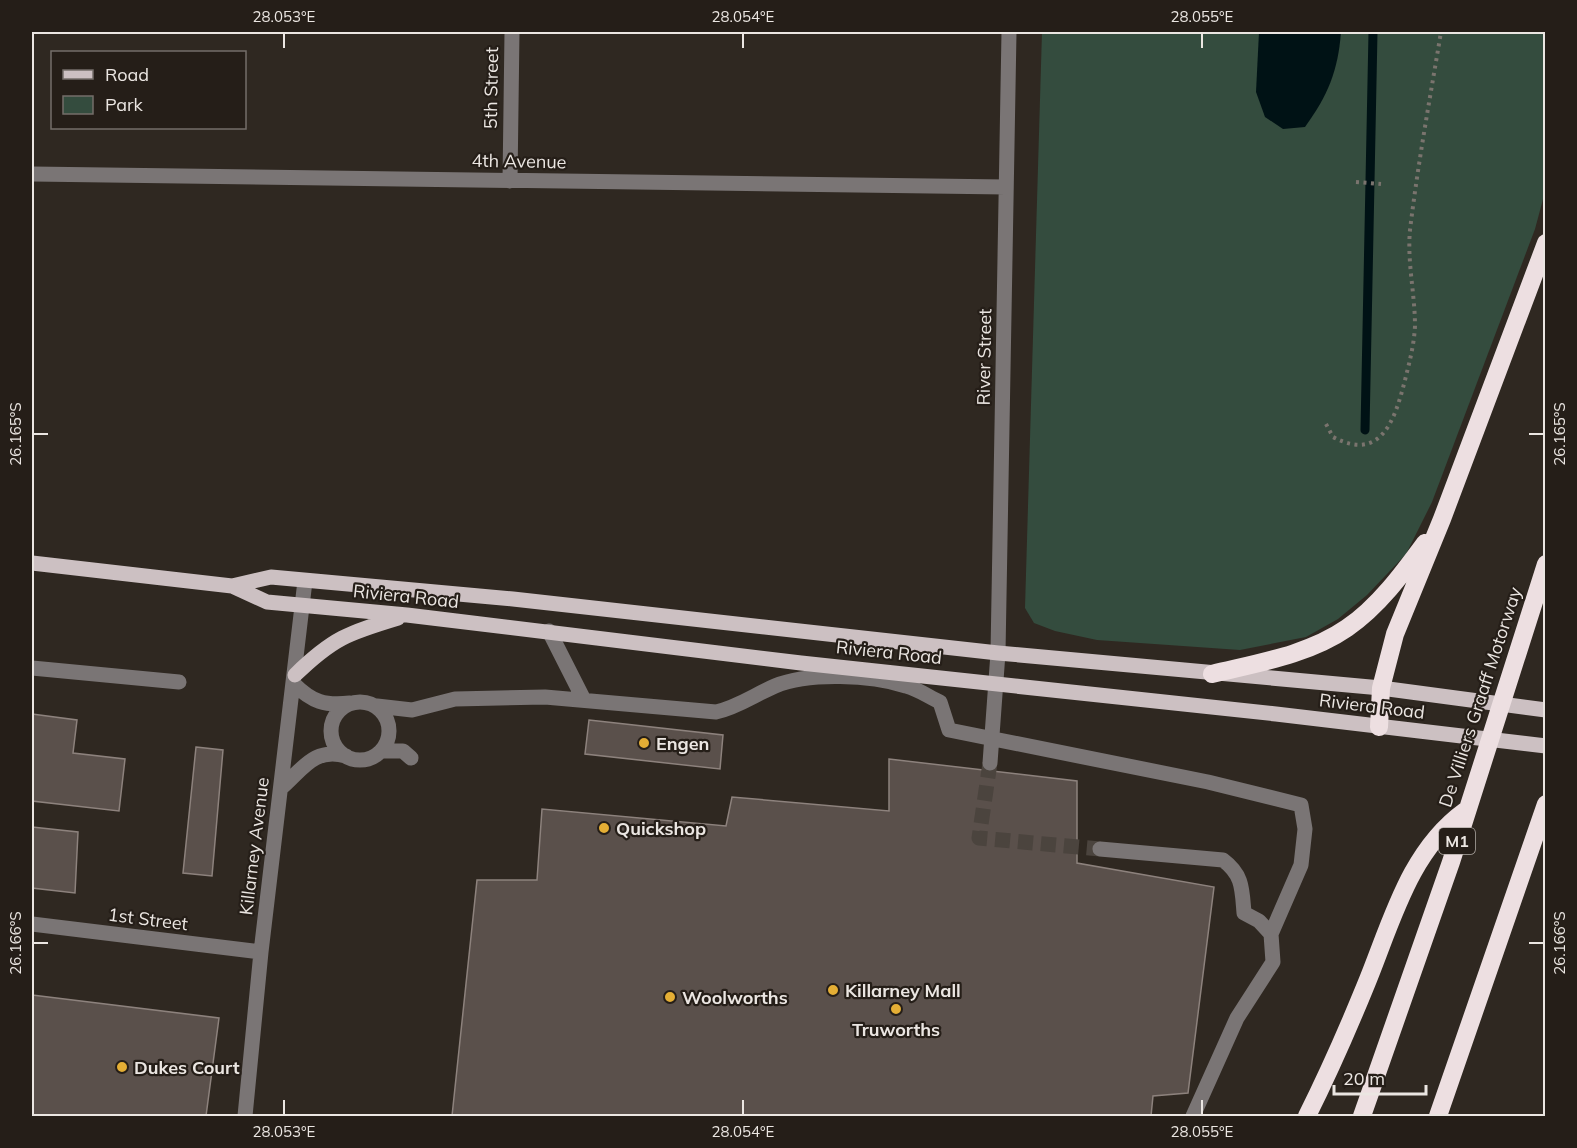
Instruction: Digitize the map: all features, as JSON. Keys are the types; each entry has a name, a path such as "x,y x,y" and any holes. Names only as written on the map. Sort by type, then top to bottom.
{"highway":[{"path":"1379,727 1381,688 1395,634 1442,519 1545,243"},
{"path":"1212,674 1283,656 1327,640 1348,628 1387,591 1442,519"},
{"name":"De Villiers Graaff Motorway","path":"1362,1116 1447,872 1545,564"},
{"path":"1438,1116 1545,804"},
{"path":"1308,1116 1415,869 1434,839 1465,811"}],"main road":[{"name":"Riviera Road","path":"32,562 232,586 267,602 407,615 549,632 801,671 997,683 1545,746"},
{"name":"Riviera Road","path":"232,586 271,578 513,599 998,653 1381,688 1545,710"},
{"path":"294,680 331,643 352,632 407,615"}],"street":[{"name":"5th Street","path":"510,181 512,32"},
{"name":"River Street","path":"990,763 998,653 1009,32"},
{"name":"4th Avenue","path":"32,174 1006,188"},
{"name":"Killarney Avenue","path":"245,1116 261,952 305,581"},
{"path":"549,632 584,700"},
{"path":"32,668 179,682"},
{"path":"294,680 304,695 328,706 367,702 377,706 412,710 455,699 545,697 716,712 734,708 801,671 856,677 907,686 940,702 949,730 993,741 1186,777 1301,805 1305,829 1301,865 1271,934 1273,962 1237,1018 1193,1116"},
{"path":"349,757 334,743 331,727 340,709 353,703"},
{"path":"377,706 386,716 390,730 387,742 381,751"},
{"path":"281,788 306,763 330,752 365,759 381,751 403,751 411,758"},
{"path":"1100,849 1223,860 1235,869 1242,888 1244,913 1259,921 1271,934"},
{"name":"1st Street","path":"32,924 261,952"}],"path":[{"path":"1326,424 1333,437 1359,446 1377,440 1391,425 1397,410 1413,349 1415,324 1410,236 1423,124 1441,32"},
{"path":"1356,182 1381,184"}],"green space":[{"path":"1042,32 1545,32 1546,188 1535,229 1432,502 1406,554 1367,595 1338,619 1306,637 1240,650 1097,640 1055,631 1034,623 1025,608"}],"shaded area":[{"path":"1259,32 1341,32 1337,59 1326,93 1305,127 1283,129 1265,117 1256,92"}],"building":[{"path":"32,714 77,720 73,753 125,759 119,811 32,801"},
{"path":"589,720 723,735 720,769 585,754"},
{"path":"196,747 223,750 212,876 183,873"},
{"name":"Killarney Mall","path":"889,759 1077,781 1077,863 1214,887 1188,1093 1153,1096 1151,1116 452,1116 477,880 537,880 542,809 726,826 732,797 889,811"},
{"path":"32,827 78,832 75,893 32,888"},
{"name":"Dukes Court","path":"32,995 219,1018 206,1116 32,1116"}],"waterway":[{"path":"1365,430 1373,32"}],"tunnel":[{"path":"990,763 979,838 1100,849"}],"place":[{"name":"Engen","path":"644,743"},
{"name":"Quickshop","path":"604,828"},
{"name":"Killarney Mall","path":"833,990"},
{"name":"Woolworths","path":"670,997"},
{"name":"Truworths","path":"896,1009"},
{"name":"Dukes Court","path":"122,1067"}]}
